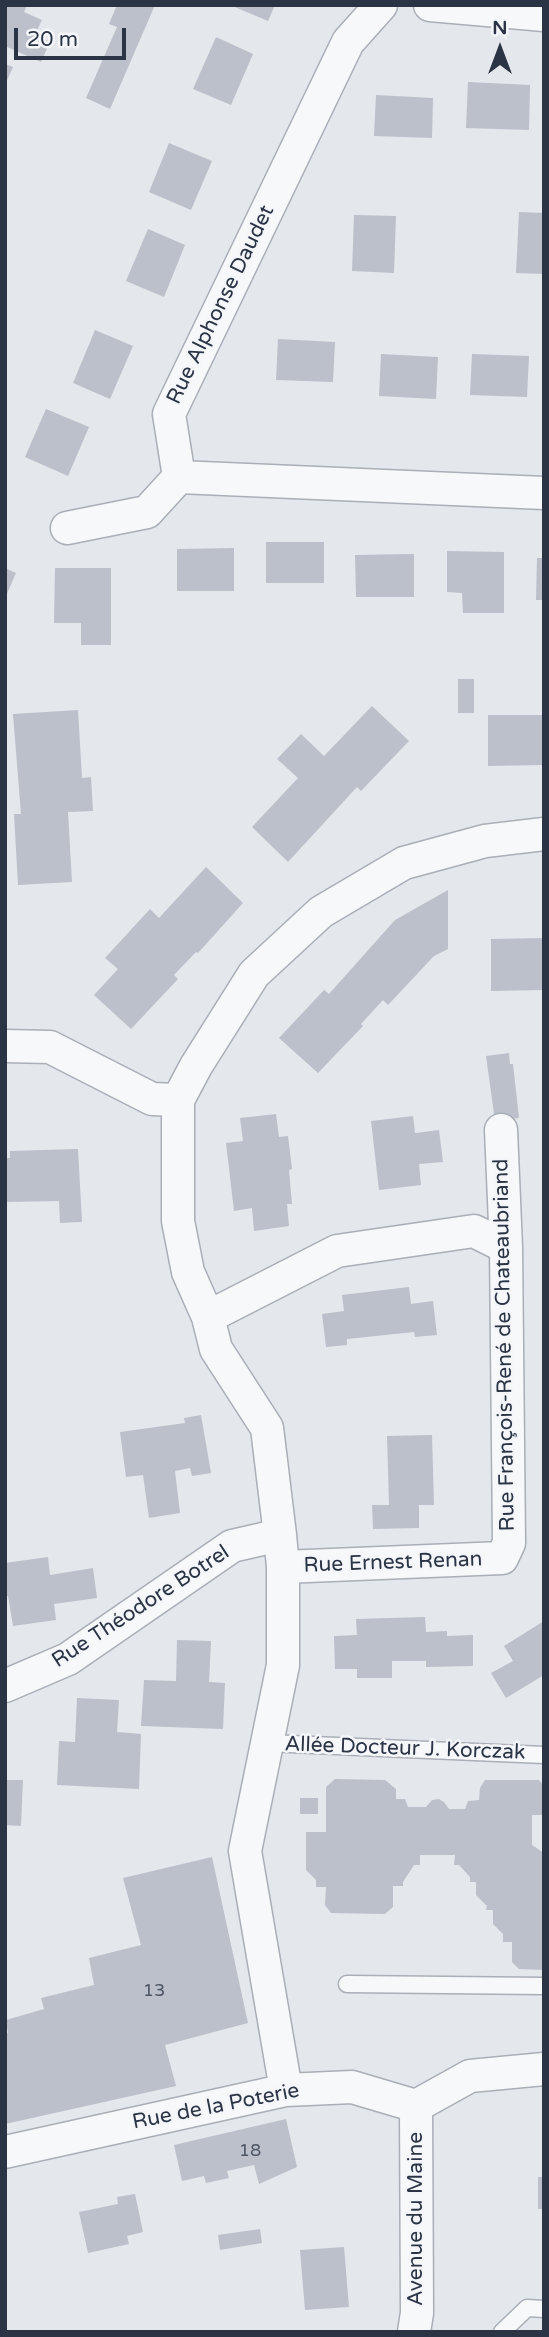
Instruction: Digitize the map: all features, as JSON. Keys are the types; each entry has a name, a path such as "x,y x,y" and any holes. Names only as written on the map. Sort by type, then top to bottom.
{"street":[{"name":"Rue Alphonse Daudet","path":"179,477 169,414 348,42 381,5"},
{"path":"430,5 544,15"},
{"path":"66,528 147,512 179,477 544,493"},
{"path":"286,2090 245,1851 283,1665 283,1567 280,1535 267,1428 216,1349 208,1317 188,1272 178,1221 178,1100 196,1066 254,974 321,912 404,863 485,841 544,834"},
{"path":"5,1046 50,1047 152,1099 178,1100"},
{"name":"Rue François-René de Chateaubriand","path":"501,1130 506,1247 509,1543 502,1558"},
{"path":"208,1317 337,1251 474,1231 506,1247"},
{"name":"Rue Théodore Botrel","path":"5,1686 68,1659 232,1546 280,1535"},
{"name":"Rue Ernest Renan","path":"283,1567 502,1558"},
{"path":"416,2106 470,2076 544,2069"},
{"name":"Rue de la Poterie","path":"5,2152 286,2090 352,2087 416,2106"},
{"name":"Avenue du Maine","path":"414,2332 417,2313 416,2106"}],"lane":[{"name":"Allée Docteur J. Korczak","path":"267,1743 544,1755"},
{"path":"346,1984 544,1986"},
{"path":"502,2332 527,2308 544,2309"}],"building":[{"path":"5,5 27,5 24,12 42,20 35,35 50,42 41,62 5,46"},
{"path":"117,5 155,5 110,109 86,98 117,27 109,24"},
{"path":"230,5 275,5 268,21"},
{"path":"216,37 253,54 231,105 193,89"},
{"path":"5,64 13,67 5,85"},
{"path":"468,82 530,85 529,130 466,128"},
{"path":"376,95 433,98 432,138 374,136"},
{"path":"169,143 212,161 191,210 149,192"},
{"path":"519,212 544,213 544,274 516,273"},
{"path":"354,215 396,216 394,273 352,271"},
{"path":"148,229 185,245 164,297 126,281"},
{"path":"95,330 133,346 110,399 73,383"},
{"path":"278,339 335,342 333,382 276,380"},
{"path":"381,354 438,357 436,399 379,396"},
{"path":"472,354 529,356 527,397 470,395"},
{"path":"46,409 89,427 68,476 25,457"},
{"path":"266,542 324,542 324,583 266,583"},
{"path":"234,548 234,591 177,591 177,549"},
{"path":"447,551 504,552 504,613 463,613 462,593 447,592"},
{"path":"414,554 414,597 356,597 355,555"},
{"path":"537,558 544,558 544,600 536,600"},
{"path":"5,568 16,573 5,598"},
{"path":"55,568 111,568 111,645 81,645 81,623 54,623"},
{"path":"458,679 474,679 474,713 458,713"},
{"path":"372,706 409,741 361,791 357,787 288,862 252,827 298,778 277,759 301,734 324,756"},
{"path":"78,710 82,778 91,777 93,811 68,812 72,882 18,885 14,814 21,814 13,714"},
{"path":"488,715 544,715 544,765 488,766"},
{"path":"206,867 243,903 198,953 174,975 178,979 131,1029 94,995 118,969 105,958 150,909 159,918"},
{"path":"448,890 448,949 434,956 388,1005 383,1000 361,1024 363,1026 318,1073 279,1038 324,990 329,994 395,920"},
{"path":"544,938 544,990 491,991 491,939"},
{"path":"509,1053 510,1064 513,1064 519,1118 495,1121 486,1056"},
{"path":"276,1114 279,1137 288,1136 292,1169 289,1170 292,1204 287,1204 289,1226 254,1231 252,1208 234,1211 226,1143 243,1141 240,1118"},
{"path":"413,1116 415,1133 439,1130 443,1162 419,1164 421,1185 379,1190 371,1121"},
{"path":"78,1149 82,1222 60,1223 59,1201 5,1202 5,1158 10,1158 10,1151"},
{"path":"409,1287 411,1304 433,1301 437,1335 415,1337 414,1332 347,1339 347,1345 326,1347 322,1314 344,1311 342,1295"},
{"path":"201,1415 211,1473 192,1476 190,1468 175,1471 180,1513 149,1518 143,1475 126,1477 120,1432 185,1423 184,1418"},
{"path":"432,1435 434,1505 419,1505 419,1528 373,1529 372,1505 389,1505 387,1436"},
{"path":"48,1557 50,1575 93,1568 97,1598 54,1604 56,1620 13,1626 8,1596 5,1596 5,1563"},
{"path":"425,1617 426,1632 447,1631 447,1636 473,1635 473,1666 426,1667 426,1661 392,1661 392,1678 357,1678 357,1669 335,1669 334,1636 357,1635 356,1619"},
{"path":"544,1621 544,1675 506,1698 491,1673 513,1661 504,1646"},
{"path":"177,1640 211,1641 209,1682 225,1683 223,1729 141,1726 144,1680 176,1681"},
{"path":"77,1698 119,1700 117,1732 141,1734 139,1789 57,1785 59,1741 75,1742"},
{"path":"335,1779 385,1780 396,1789 396,1799 405,1799 408,1807 426,1807 432,1800 439,1799 449,1809 465,1809 468,1801 479,1800 480,1788 485,1780 539,1780 544,1786 544,1815 532,1815 532,1845 544,1853 544,1970 519,1969 512,1962 512,1942 503,1942 503,1934 493,1924 493,1910 486,1910 487,1906 476,1895 476,1882 470,1882 470,1877 459,1865 454,1865 455,1855 420,1855 420,1865 414,1865 403,1886 393,1886 393,1907 385,1914 331,1913 325,1905 326,1887 316,1887 316,1880 306,1870 306,1832 326,1832 326,1787"},
{"path":"5,1780 23,1780 21,1826 5,1825"},
{"path":"300,1798 318,1798 318,1814 300,1814"},
{"path":"212,1857 248,2023 165,2045 176,2086 5,2124 5,2034 8,2033 6,2020 44,2009 41,1998 94,1985 89,1958 141,1945 123,1878"},
{"path":"286,2119 297,2167 259,2184 254,2165 227,2171 229,2178 206,2183 204,2176 182,2181 174,2145"},
{"path":"538,2177 544,2177 544,2209 538,2209"},
{"path":"135,2194 143,2232 127,2236 129,2244 88,2253 79,2212 118,2204 117,2197"},
{"path":"260,2229 262,2243 220,2250 218,2235"},
{"path":"344,2247 349,2307 305,2310 300,2250"}]}
